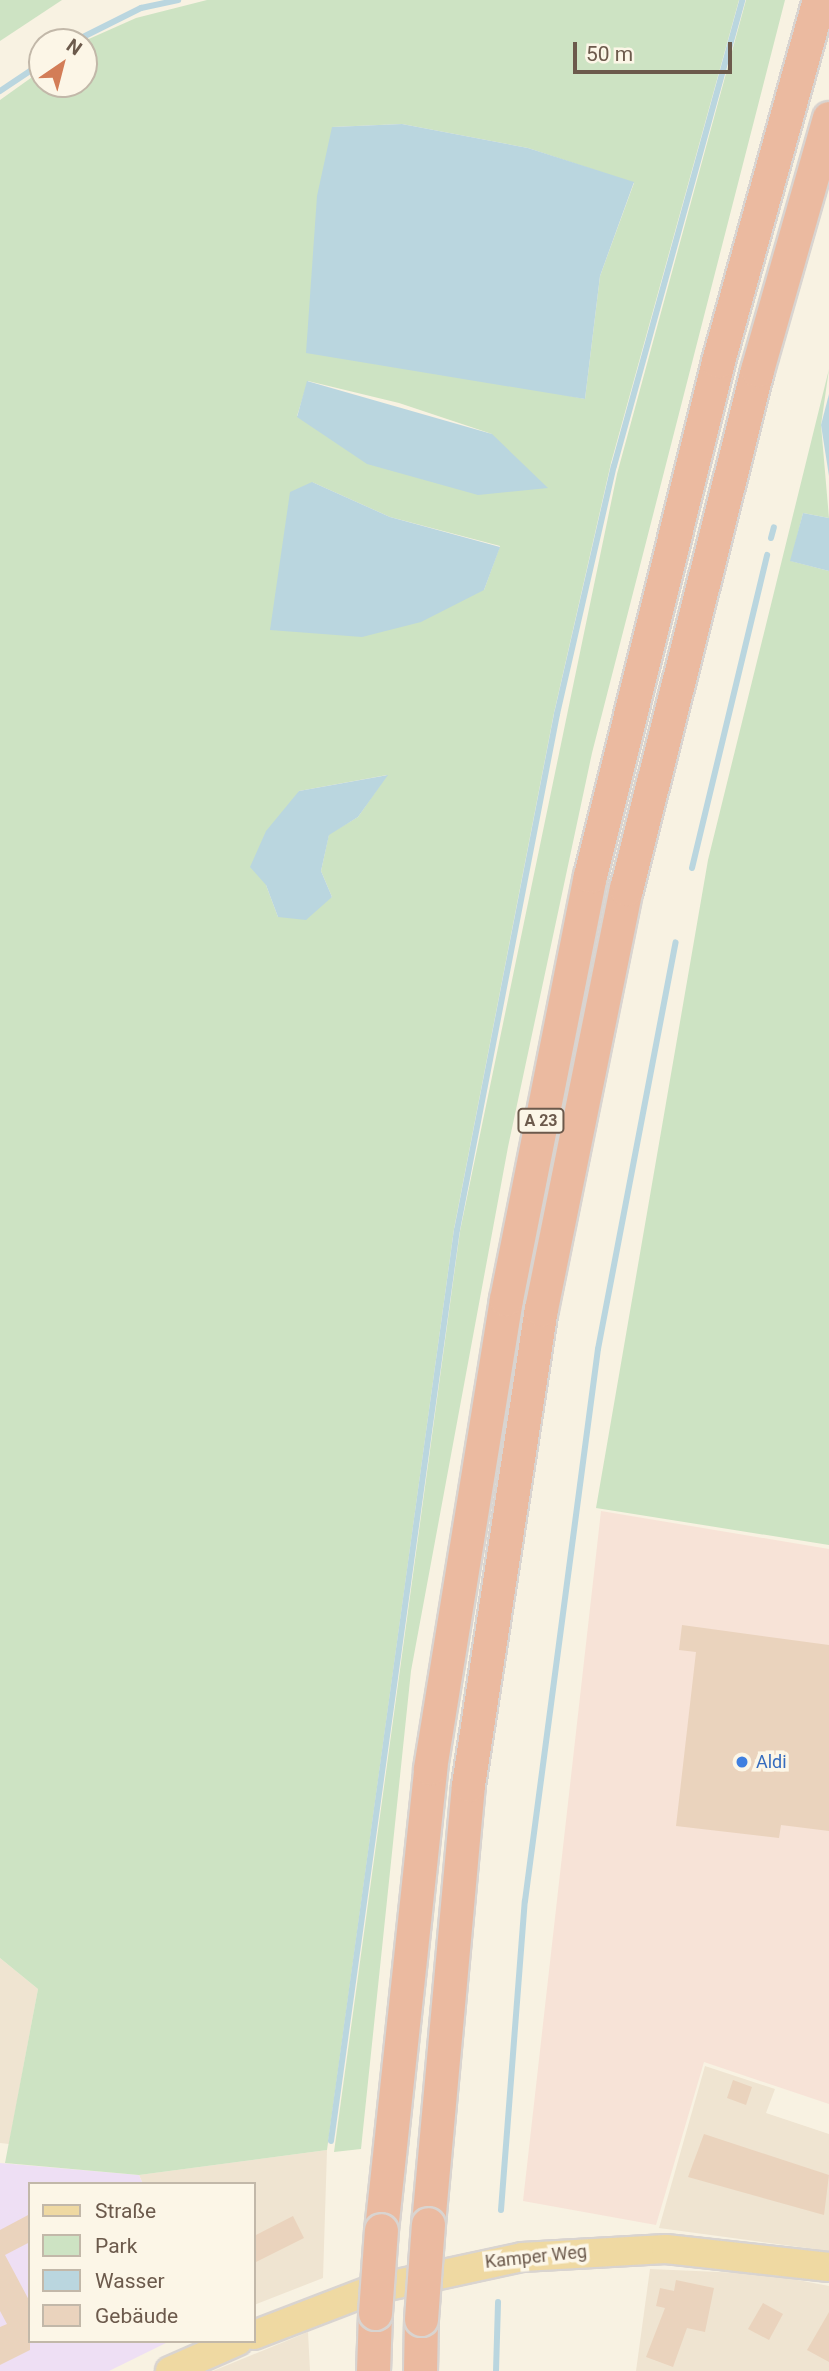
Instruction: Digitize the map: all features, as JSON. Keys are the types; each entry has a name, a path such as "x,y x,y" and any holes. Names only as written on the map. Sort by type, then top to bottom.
{"highway":[{"name":"A 23","path":"373,2371 381,2230 430,1768 506,1298 600,837 722,348 819,0"},
{"name":"A 23","path":"420,2371 428,2224 468,1785 541,1309 635,849 757,370 829,118"}],"main road":[{"name":"Kamper Weg","path":"256,2334 374,2289 522,2257 666,2249 829,2267"},
{"path":"170,2371 233,2343"}],"shaded area":[{"path":"601,1511 829,1549 829,2104 704,2062 656,2225 523,2201"},
{"path":"0,1958 38,1989 9,2144 0,2143"},
{"path":"705,2066 775,2089 766,2113 829,2134 829,2251 659,2228"},
{"path":"327,2150 323,2278 256,2304 256,2182 142,2182 139,2175"},
{"path":"0,2163 139,2175 142,2182 28,2182 28,2343 166,2343 109,2371 0,2371"},
{"path":"650,2269 766,2274 829,2286 829,2371 636,2371"},
{"path":"308,2332 310,2371 213,2371"}],"green space":[{"path":"0,0 62,0 0,41"},
{"path":"207,0 739,0 611,463 554,713 454,1229 327,2150 139,2175 5,2163 38,1989 0,1958 0,100 28,80 28,98 98,98 98,35 136,18","holes":["402,124 528,148 634,183 600,276 585,399 486,379 332,127","308,381 399,403 492,434 297,416","312,482 390,517 500,546 484,590","387,775 358,817 329,834 321,871 332,897 278,917 266,885 299,791"]},
{"path":"746,0 785,0 592,753 508,1147 411,1671 361,2149 334,2152 460,1231 617,474"},
{"path":"829,369 821,425 829,518 803,513 791,561 829,571 829,1545 596,1508 708,860"}],"water":[{"path":"402,124 528,148 634,182 600,276 585,399 306,353 317,196 332,127"},
{"path":"307,381 492,434 548,488 478,495 367,464 297,417"},
{"path":"829,394 829,476 821,425"},
{"path":"312,482 390,517 500,547 484,590 421,622 362,637 270,630 290,492"},
{"path":"803,513 829,518 829,571 790,561"},
{"path":"388,775 358,817 329,835 321,871 332,897 306,920 278,917 266,885 250,867 266,831 299,791"}],"building":[{"path":"682,1625 829,1645 829,1831 781,1825 779,1838 676,1826 696,1652 679,1650"},
{"path":"733,2080 752,2087 746,2105 727,2098"},
{"path":"704,2134 829,2175 824,2215 688,2177"},
{"path":"28,2215 28,2243 5,2255 28,2298 30,2350 0,2365 0,2327 7,2324 0,2311 0,2230"},
{"path":"293,2216 304,2238 256,2262 256,2235"},
{"path":"676,2280 714,2288 705,2332 687,2328 673,2367 646,2357 665,2308 656,2306 660,2288 674,2291"},
{"path":"763,2303 783,2314 769,2340 748,2329"},
{"path":"829,2312 829,2362 807,2350"}],"waterway":[{"path":"98,30 141,8 178,0"},
{"path":"331,2141 457,1230 557,714 614,466 742,0"},
{"path":"0,91 28,72"},
{"path":"771,538 774,527"},
{"path":"692,868 767,555"},
{"path":"501,2210 525,1901 598,1349 676,942"},
{"path":"496,2371 498,2302"}],"place":[{"name":"Aldi","path":"742,1762"}]}
